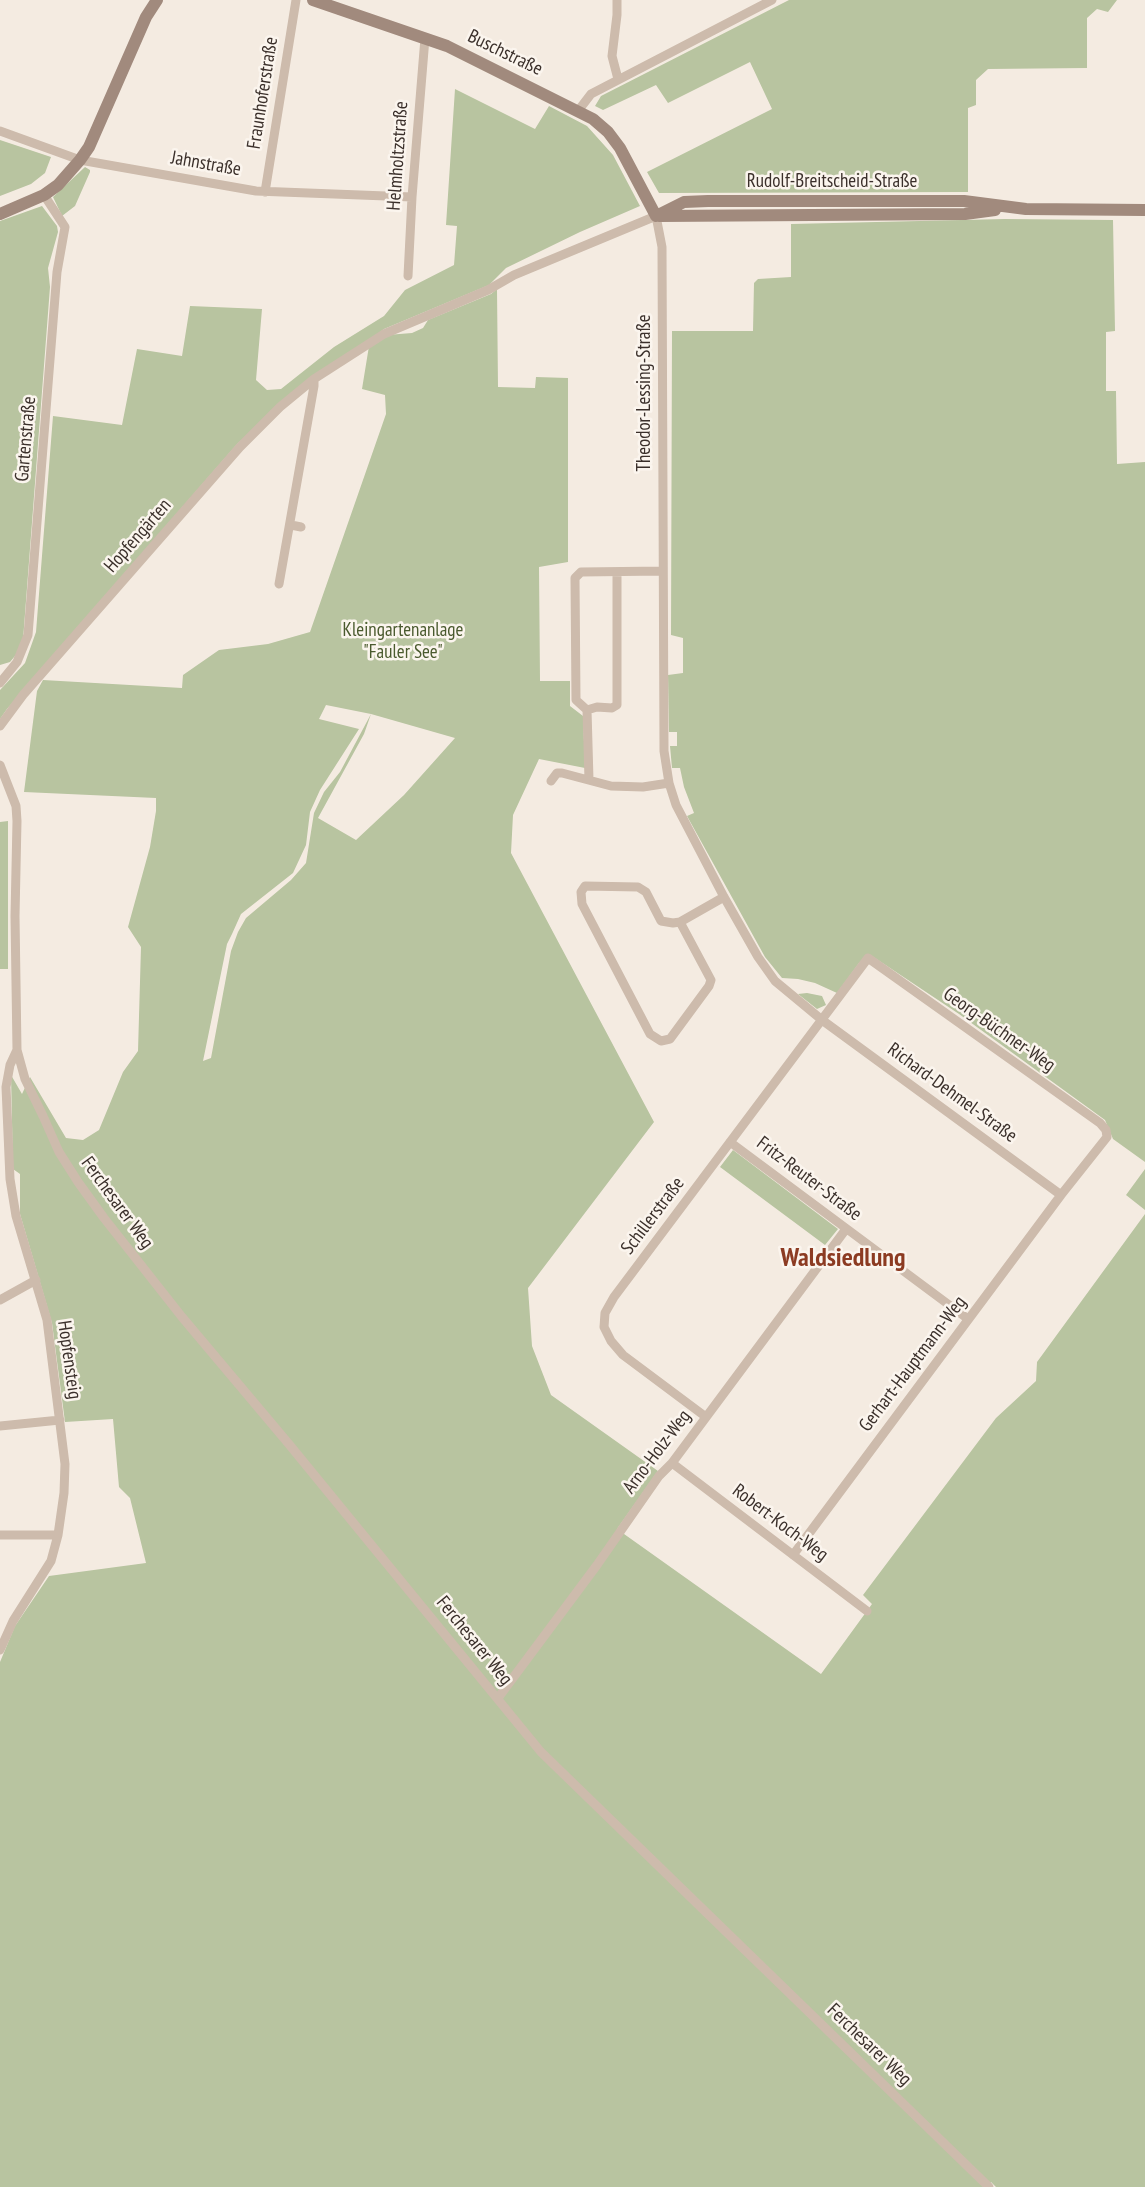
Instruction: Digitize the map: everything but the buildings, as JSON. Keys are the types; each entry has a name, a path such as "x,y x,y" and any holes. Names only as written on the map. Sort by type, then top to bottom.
{"street":[{"path":"0,214 44,195 58,185 80,160 89,147 146,17 157,0"},
{"name":"Fraunhoferstraße","path":"265,192 296,0"},
{"name":"Buschstraße","path":"313,0 447,46 593,119 614,139 656,216"},
{"path":"617,0 612,56 618,79"},
{"path":"578,111 591,93 772,0"},
{"name":"Helmholtzstraße","path":"408,276 425,38"},
{"name":"Jahnstraße","path":"0,131 80,160 265,192 412,197"},
{"name":"Gartenstraße","path":"0,683 18,662 28,635 57,272 65,227 44,195"},
{"name":"Rudolf-Breitscheid-Straße","path":"656,216 684,202 708,201 964,201 1012,208 1145,210"},
{"name":"Hopfengärten","path":"0,726 23,695 240,447 280,407 314,379 384,334 488,290 514,275 656,216"},
{"name":"Theodor-Lessing-Straße","path":"656,216 662,247 664,751 669,783 685,824 758,957 775,981 822,1020"},
{"path":"279,584 314,379"},
{"path":"291,524 301,527"},
{"path":"589,780 587,710 576,700 575,578 581,572 663,571"},
{"path":"587,710 597,707 612,708 617,705 617,572"},
{"name":"Ferchesarer Weg","path":"0,765 16,806 17,821 17,1050 25,1079 60,1152 104,1218 182,1317 541,1752 989,2187"},
{"path":"551,781 556,773 562,773 611,786 643,787 669,783"},
{"path":"680,922 711,979 709,986 670,1039 661,1041 650,1034 582,905 581,892 585,886 638,887 646,892 662,921 680,922 724,897"},
{"name":"Georg-Büchner-Weg","path":"822,1020 868,958 1100,1123 1106,1130 1107,1137 1060,1195"},
{"name":"Schillerstraße","path":"706,1417 623,1355 604,1327 605,1313 614,1297 822,1020"},
{"name":"Richard-Dehmel-Straße","path":"822,1020 1060,1195"},
{"name":"Ferchesarer Weg","path":"5,1065 17,1050"},
{"name":"Hopfensteig","path":"0,1650 13,1621 47,1571 58,1535 65,1464 48,1330 36,1280 5,1180 5,1065"},
{"name":"Fritz-Reuter-Straße","path":"730,1142 968,1319"},
{"name":"Gerhart-Hauptmann-Weg","path":"793,1555 1060,1195"},
{"name":"Arno-Holz-Weg","path":"498,1698 659,1476 673,1463 846,1229"},
{"path":"0,1300 36,1280"},
{"path":"0,1426 60,1420"},
{"name":"Robert-Koch-Weg","path":"673,1463 867,1611"},
{"path":"0,1535 58,1535"}],"green space":[{"path":"789,0 1117,0 1108,12 1097,9 1087,18 1087,68 988,69 976,80 976,105 968,108 968,192 659,193 647,172 772,109 750,62 668,103 656,85 603,110 595,106 601,96"},
{"path":"455,89 535,129 549,106 587,126 613,155 640,206 506,268 489,285 384,329 238,443 0,719 0,690 25,663 36,632 53,416 122,425 137,349 182,356 190,306 262,309 256,380 267,390 281,389 334,347 384,316 405,290 454,265 457,226 446,225"},
{"path":"0,140 51,157 45,173 31,184 0,196"},
{"path":"85,167 90,172 75,206 62,216 53,197"},
{"path":"42,206 57,226 58,232 48,268 50,287 23,640 20,650 10,662 0,665 0,221"},
{"path":"1005,219 1113,220 1115,331 1106,332 1106,391 1116,391 1117,464 1145,462 1145,1162 1113,1139 1105,1120 959,1014 872,956 859,963 837,993 815,983 782,978 765,957 687,816 694,813 680,768 672,768 670,746 677,746 677,732 669,732 668,675 683,673 683,638 671,635 672,331 753,331 754,283 758,279 791,277 791,224"},
{"name":"Kleingartenanlage \"Fauler See\"","path":"497,289 498,387 535,388 536,377 568,378 568,562 539,567 540,681 570,681 570,706 583,716 585,768 539,759 513,815 511,853 654,1122 528,1288 532,1346 551,1395 658,1471 617,1529 821,1674 872,1604 863,1595 996,1418 1036,1381 1037,1362 1145,1214 1145,2187 996,2187 991,2182 987,2187 0,2187 0,1662 15,1626 49,1576 146,1563 130,1498 119,1487 113,1419 65,1422 52,1323 20,1214 20,1174 13,1169 11,1075 22,1094 30,1077 66,1138 83,1140 99,1130 123,1072 138,1051 141,947 128,927 150,847 156,798 24,792 37,691 43,680 182,688 183,675 219,650 268,644 310,632 386,414 385,395 362,389 369,346 387,335 412,333 423,328 428,320 491,294","holes":["326,705 371,714 340,772 324,792 314,813 306,863 291,880 246,918 238,932 231,951 211,1058 203,1061 227,944 241,914 293,873 306,845 310,812 320,790 359,729 319,719","371,714 455,738 404,795 356,840 318,818 364,734"]},
{"path":"8,821 8,969 0,969 0,822"},
{"path":"798,994 822,996 826,1005 817,1009"},
{"path":"733,1150 838,1229 825,1245 720,1167"},
{"path":"1145,1169 1145,1210 1126,1195"}],"district":[{"name":"Waldsiedlung","path":"843,1259"}]}
